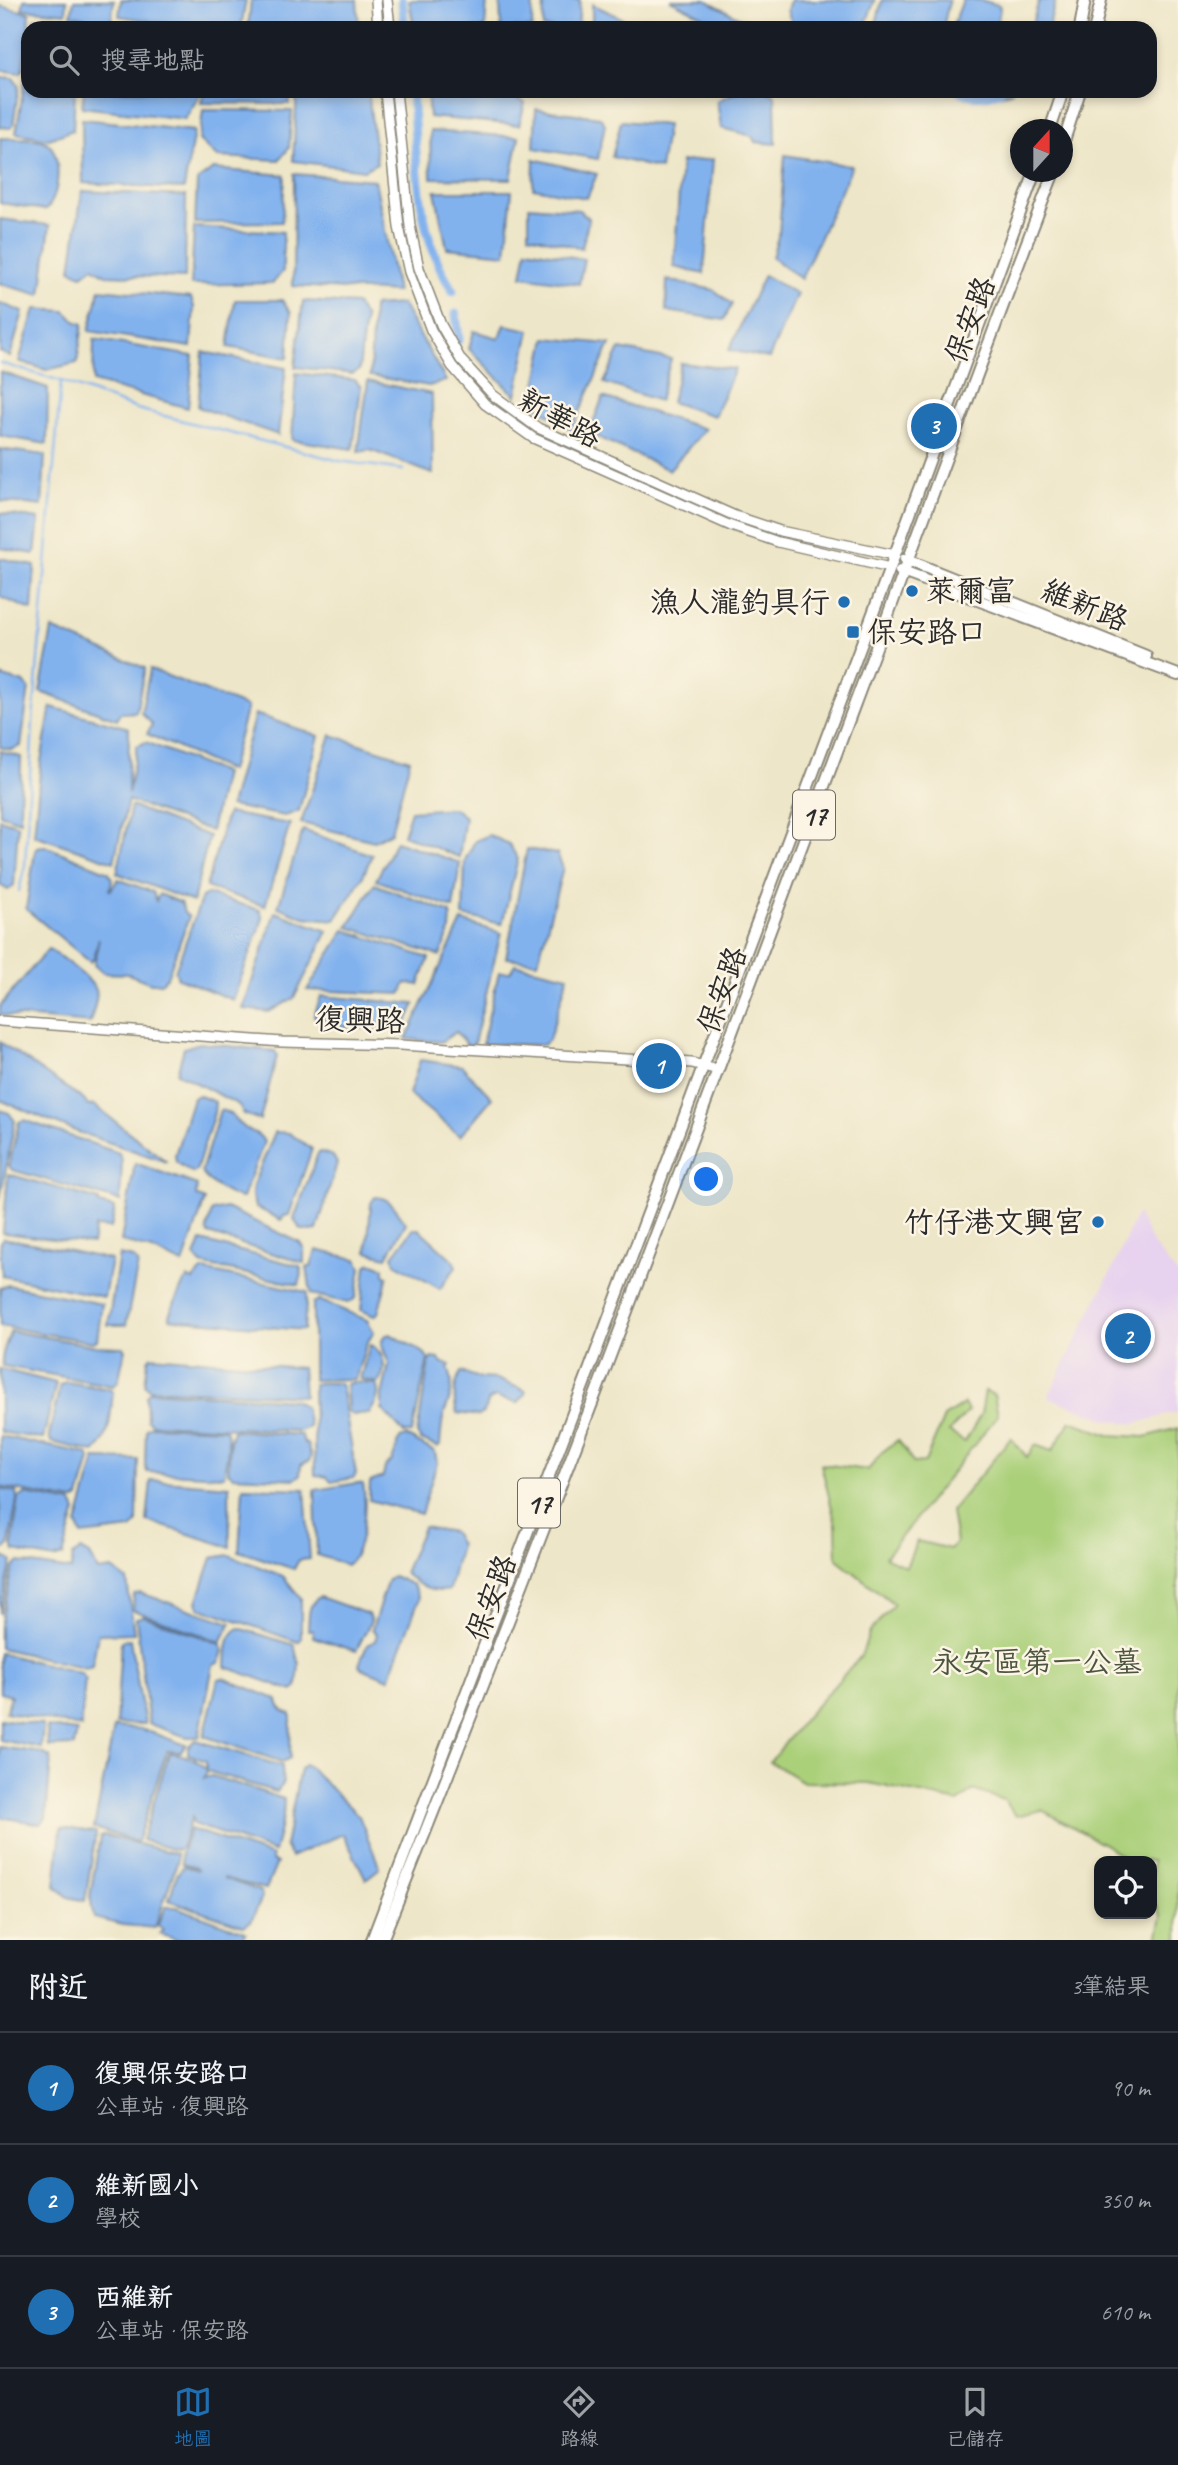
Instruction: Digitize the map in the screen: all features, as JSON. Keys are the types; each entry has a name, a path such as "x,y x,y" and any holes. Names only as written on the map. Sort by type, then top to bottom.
{"main road":[{"path":"1081,21 1085,0"},
{"path":"1097,21 1101,0"},
{"path":"1054,119 1061,98"},
{"path":"1071,119 1078,98"},
{"name":"保安路","path":"372,1940 487,1642 895,555 1031,182"},
{"name":"保安路","path":"382,1940 458,1751 718,1070 909,560 964,404 1050,182"},
{"name":"維新路","path":"895,555 1178,669"},
{"name":"維新路","path":"890,568 1178,675"}],"street":[{"path":"376,0 378,21"},
{"path":"387,0 389,21"},
{"name":"新華路","path":"386,98 399,227 409,272 432,330 452,366 485,404 533,438 731,526 778,542 890,568"},
{"name":"新華路","path":"397,98 410,226 419,268 441,325 461,360 493,395 538,428 735,516 780,531 895,555"},
{"name":"復興路","path":"0,1021 282,1042 400,1045 702,1065 718,1070"}],"shaded area":[{"path":"1137,1213 1152,1243 1178,1275 1178,1412 1134,1424 1105,1419 1048,1397"}],"green space":[{"name":"永安區第一公墓","path":"985,1391 994,1395 998,1415 885,1557 906,1567 917,1541 950,1549 956,1543 951,1511 1011,1438 1027,1457 1035,1445 1052,1451 1071,1421 1109,1435 1145,1437 1178,1428 1178,1940 1157,1940 1162,1916 1157,1906 1157,1856 1120,1856 1106,1845 1042,1810 1016,1816 1004,1800 973,1790 958,1802 869,1783 804,1782 770,1762 861,1656 870,1632 894,1604 837,1559 836,1525 821,1464 868,1470 881,1453 898,1440 914,1463 925,1462 944,1417 964,1404 968,1411 949,1432 965,1442 981,1414"}],"water":[{"path":"24,0 67,0 66,13 22,9"},
{"path":"74,0 114,0 111,21 71,15"},
{"path":"121,0 246,0 242,21 150,21 119,16"},
{"path":"251,0 357,0 358,21 249,21"},
{"path":"409,0 487,0 486,21 413,21"},
{"path":"500,0 533,0 532,21 501,21"},
{"path":"544,0 580,0 578,21 543,21"},
{"path":"670,0 706,0 746,21 713,21"},
{"path":"790,0 875,0 867,21 791,21 787,10"},
{"path":"882,0 949,0 944,21 877,21"},
{"path":"963,0 980,0 999,5 1000,8 997,21 955,21"},
{"path":"1039,0 1056,0 1050,21 1033,21"},
{"path":"592,4 627,21 592,21"},
{"path":"0,6 30,13 29,21 21,21 21,72 0,70"},
{"path":"35,18 61,21 35,21"},
{"path":"0,77 13,78 19,86 13,126 10,128 0,127"},
{"path":"22,98 75,98 73,130 49,139 16,133"},
{"path":"83,98 198,98 185,119 82,107"},
{"path":"202,98 290,98 289,104 201,103"},
{"path":"297,98 369,98 377,163 364,170 293,161"},
{"path":"428,98 514,98 525,103 519,125 429,117"},
{"path":"723,98 775,98 776,144 755,142 752,136 721,128 717,101"},
{"path":"536,109 600,117 605,124 598,159 534,148"},
{"path":"203,110 292,111 289,148 279,160 217,157 199,140"},
{"path":"82,119 194,131 184,189 83,183"},
{"path":"621,121 667,125 660,169 612,157"},
{"path":"430,131 519,137 511,179 431,178"},
{"path":"0,138 44,141 55,154 57,186 45,210 0,203"},
{"path":"785,155 852,166 801,279 772,257 779,233"},
{"path":"534,159 597,174 587,198 533,188"},
{"path":"713,159 704,274 674,267 681,162"},
{"path":"213,169 285,175 282,222 195,223 197,181"},
{"path":"294,174 375,180 397,292 293,286"},
{"path":"82,191 186,196 185,278 106,275 93,267 82,275 71,270"},
{"path":"435,191 512,191 506,254 447,248"},
{"path":"529,206 579,210 589,218 582,248 529,235"},
{"path":"0,219 50,225 41,295 0,284"},
{"path":"194,227 283,232 283,271 273,283 191,285"},
{"path":"527,249 584,259 579,284 522,276"},
{"path":"764,275 797,294 769,358 729,350"},
{"path":"667,280 714,290 732,304 724,320 666,311"},
{"path":"100,289 191,298 194,307 191,347 89,331"},
{"path":"235,300 282,300 291,313 288,358 228,347"},
{"path":"303,301 356,304 365,318 359,370 353,374 295,367"},
{"path":"0,303 23,312 10,357 0,352"},
{"path":"402,304 446,381 429,386 370,376 373,306"},
{"path":"35,309 65,311 75,321 83,324 77,363 46,370 19,361"},
{"path":"505,325 530,330 516,396 469,349 474,331 499,338"},
{"path":"546,338 610,344 572,430 532,403"},
{"path":"94,339 193,356 188,408 93,382"},
{"path":"620,349 671,359 659,401 604,383"},
{"path":"203,352 286,368 278,435 198,407"},
{"path":"681,363 735,369 714,416 671,402"},
{"path":"0,372 48,388 47,444 0,436"},
{"path":"296,373 355,380 361,387 353,449 292,440"},
{"path":"368,381 432,394 433,474 370,450 358,452"},
{"path":"603,397 705,429 669,470 589,433"},
{"path":"0,449 45,455 42,506 0,501"},
{"path":"0,513 39,519 35,554 0,548"},
{"path":"0,558 35,566 32,610 0,597"},
{"path":"52,629 145,668 136,712 120,713 117,719 40,692"},
{"path":"150,669 247,707 230,771 147,734 152,724 141,713"},
{"path":"0,676 24,683 29,688 21,746 11,750 0,747"},
{"path":"51,707 129,728 128,794 137,746 146,742 224,773 211,831 128,800 114,862 34,835 41,761"},
{"path":"255,714 319,736 299,811 285,816 230,806"},
{"path":"331,735 410,760 391,832 374,841 301,823"},
{"path":"0,751 21,757 20,821 0,814"},
{"path":"131,806 209,836 193,902 117,873"},
{"path":"454,808 465,817 459,857 403,835 411,811"},
{"path":"227,813 290,824 265,906 206,887"},
{"path":"0,819 18,825 14,885 8,890 0,885"},
{"path":"303,830 372,855 363,876 335,920 304,917 278,907"},
{"path":"489,835 509,844 518,859 502,924 463,916 465,860 475,841"},
{"path":"396,841 460,863 453,908 376,880"},
{"path":"45,846 109,872 112,879 110,891 118,879 153,892 156,901 159,894 181,903 184,913 189,917 167,977 161,983 151,983 128,974 103,973 94,965 99,938 94,958 90,962 26,909 35,851 37,847"},
{"path":"527,849 557,854 563,868 538,962 506,958"},
{"path":"374,884 451,913 450,931 440,956 348,927"},
{"path":"207,894 260,910 263,918 233,1000 178,978 175,971 202,897"},
{"path":"275,912 328,931 294,998 269,1012 243,1009"},
{"path":"462,921 501,933 473,1047 466,1044 456,1032 441,1042 406,1039"},
{"path":"345,930 429,958 419,985 406,983 401,994 307,990"},
{"path":"48,949 82,974 96,990 96,1002 90,1023 0,1015 0,1006"},
{"path":"515,964 568,976 549,1040 543,1045 482,1044 499,972 510,972"},
{"path":"321,996 415,1004 403,1030 327,1026 314,1016"},
{"path":"0,1042 84,1100 88,1106 94,1105 167,1162 75,1131 0,1100"},
{"path":"200,1043 275,1051 277,1056 260,1120 244,1114 239,1105 177,1073 184,1048"},
{"path":"420,1060 462,1066 492,1098 460,1136 409,1094"},
{"path":"198,1095 215,1102 214,1113 196,1171 193,1173 176,1162 175,1155 193,1098"},
{"path":"0,1110 9,1113 15,1121 0,1199"},
{"path":"220,1110 258,1134 264,1142 242,1198 219,1188 201,1172"},
{"path":"24,1120 119,1153 122,1161 120,1201 12,1170 9,1166 19,1122"},
{"path":"275,1132 289,1133 312,1149 289,1215 281,1220 255,1207 252,1195 253,1185"},
{"path":"318,1153 333,1156 337,1163 317,1230 309,1231 300,1229 294,1219"},
{"path":"135,1163 197,1185 196,1196 205,1200 183,1264 152,1250 121,1241"},
{"path":"8,1174 99,1200 99,1204 115,1208 111,1228 95,1227 92,1244 3,1233"},
{"path":"375,1197 389,1202 406,1223 387,1257 367,1252 371,1203"},
{"path":"226,1208 299,1242 304,1248 304,1263 208,1234 212,1211"},
{"path":"413,1229 419,1229 454,1261 456,1267 440,1289 395,1263 393,1256"},
{"path":"3,1238 111,1260 104,1297 2,1276 0,1242"},
{"path":"201,1241 300,1266 302,1274 299,1285 201,1264 195,1257"},
{"path":"316,1250 357,1259 361,1268 356,1298 348,1303 311,1294 307,1267 311,1267"},
{"path":"119,1255 133,1258 138,1264 126,1325 108,1325"},
{"path":"371,1263 384,1268 384,1274 388,1276 378,1313 374,1316 361,1310 366,1266"},
{"path":"203,1270 307,1292 304,1330 170,1319 169,1315 184,1282 188,1278 193,1280"},
{"path":"8,1285 102,1304 97,1340 93,1342 0,1326 0,1288"},
{"path":"319,1300 367,1320 374,1332 367,1343 355,1379 313,1380 313,1303"},
{"path":"11,1331 96,1346 123,1347 125,1351 118,1382 113,1386 3,1366 3,1353"},
{"path":"390,1334 423,1352 428,1359 412,1433 404,1433 382,1409 382,1395 389,1364 381,1343 384,1336"},
{"path":"370,1345 382,1357 384,1367 378,1383 360,1379"},
{"path":"151,1356 302,1368 304,1396 149,1389 145,1384"},
{"path":"432,1358 450,1365 448,1368 452,1385 443,1419 440,1445 437,1447 421,1440 417,1434 429,1362"},
{"path":"0,1369 56,1383 43,1439 0,1432"},
{"path":"461,1372 479,1378 497,1379 526,1391 518,1403 496,1397 489,1400 484,1412 479,1416 457,1413 455,1392"},
{"path":"66,1382 109,1389 113,1392 107,1432 94,1452 51,1442 49,1436 60,1385"},
{"path":"352,1382 376,1384 377,1399 369,1413 352,1415 348,1411 346,1385"},
{"path":"313,1384 341,1385 356,1474 353,1478 331,1482 327,1477 315,1475"},
{"path":"150,1391 294,1400 305,1407 309,1427 300,1431 152,1424 147,1420 146,1396"},
{"path":"151,1426 226,1429 228,1446 224,1476 147,1472 146,1429"},
{"path":"233,1430 301,1435 311,1457 301,1465 300,1475 295,1479 233,1476 228,1472"},
{"path":"0,1436 88,1454 90,1459 79,1498 74,1501 0,1487"},
{"path":"406,1436 435,1452 437,1463 421,1514 369,1500 370,1482 383,1477 385,1467 392,1461 400,1438"},
{"path":"95,1459 138,1460 137,1523 131,1529 82,1535 77,1525"},
{"path":"151,1480 229,1486 230,1547 147,1521"},
{"path":"363,1484 363,1527 357,1550 347,1565 317,1555 315,1490"},
{"path":"243,1487 305,1489 310,1559 299,1560 294,1569 239,1551"},
{"path":"0,1489 16,1492 17,1499 9,1545 5,1549 0,1548"},
{"path":"25,1494 72,1503 76,1511 63,1556 54,1559 14,1551 12,1545 19,1498"},
{"path":"423,1527 453,1532 460,1545 449,1590 425,1588 404,1573"},
{"path":"81,1550 90,1554 98,1571 112,1569 127,1580 134,1633 98,1634 92,1666 86,1668 0,1648 0,1626 13,1568 19,1562 71,1570 73,1556"},
{"path":"0,1555 12,1561 0,1614"},
{"path":"229,1555 283,1576 301,1598 301,1639 298,1642 199,1607 197,1602 212,1558"},
{"path":"393,1576 413,1585 419,1599 389,1679 359,1665 367,1645 375,1641 377,1634 372,1629 388,1579"},
{"path":"140,1593 231,1623 221,1642 133,1610 134,1595"},
{"path":"320,1597 368,1614 371,1621 356,1651 313,1637 313,1630 308,1630 311,1607"},
{"path":"144,1616 221,1644 223,1650 219,1663 213,1665 199,1737 187,1737 149,1724 136,1618"},
{"path":"239,1628 294,1645 299,1664 297,1687 293,1691 226,1667 229,1640"},
{"path":"130,1640 145,1724 116,1724 121,1641"},
{"path":"0,1653 81,1673 85,1678 81,1727 6,1712 11,1696 0,1693"},
{"path":"223,1678 276,1699 283,1711 291,1714 290,1758 282,1762 204,1736 218,1679"},
{"path":"0,1719 43,1725 41,1748 0,1740"},
{"path":"47,1727 77,1731 74,1746 48,1747"},
{"path":"114,1727 142,1729 186,1745 181,1752 167,1751 137,1842 94,1828"},
{"path":"195,1740 282,1766 283,1784 277,1792 207,1771 204,1778 212,1776 284,1799 283,1817 274,1852 193,1824 192,1816 181,1848 175,1850 142,1840 169,1753 190,1758 206,1769 206,1761 188,1754 188,1747"},
{"path":"0,1747 42,1753 51,1758 46,1818 40,1824 0,1817"},
{"path":"305,1765 359,1816 380,1868 366,1879 343,1834 291,1857 285,1846 300,1769"},
{"path":"61,1828 96,1832 85,1901 68,1897 55,1885"},
{"path":"190,1829 272,1856 272,1861 277,1863 266,1889 223,1878 260,1891 262,1898 251,1921 244,1926 169,1900 177,1874 184,1866 198,1870 182,1864 181,1853"},
{"path":"104,1835 177,1854 177,1862 155,1928 123,1925 94,1918 90,1896 100,1837"},
{"path":"166,1907 176,1907 246,1932 242,1940 178,1940 160,1934 164,1930 157,1926"}],"waterway":[{"path":"402,0 404,21"},
{"path":"412,98 417,169 425,220 431,245 453,291"},
{"path":"456,314 459,340"},
{"path":"0,363 61,381 137,409 340,461 403,470"},
{"path":"19,891 25,865 33,721 61,381"}],"place":[{"name":"西維新","path":"934,426"},
{"name":"萊爾富","path":"912,591"},
{"name":"漁人瀧釣具行","path":"844,602"},
{"name":"保安路口","path":"853,632"},
{"name":"復興保安路口","path":"659,1066"},
{"name":"竹仔港文興宮","path":"1098,1222"},
{"name":"維新國小","path":"1128,1336"}]}
